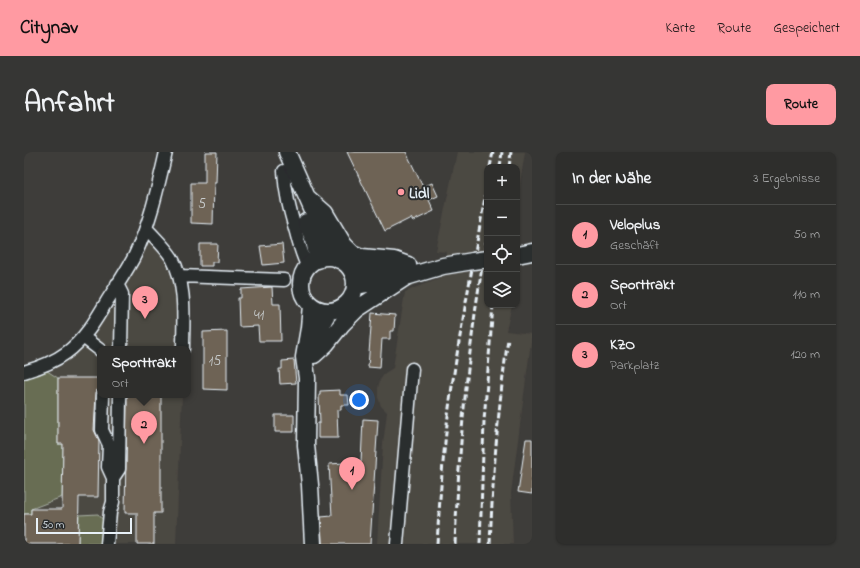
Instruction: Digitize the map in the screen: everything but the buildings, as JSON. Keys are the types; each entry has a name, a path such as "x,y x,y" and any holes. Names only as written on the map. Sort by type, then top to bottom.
{"main road":[{"path":"276,152 314,240 313,263"},
{"path":"287,152 324,236 339,260"},
{"path":"308,198 325,213 344,245 352,253 362,257 394,260 407,271"},
{"path":"520,254 532,252"},
{"path":"328,258 339,260 348,266 353,279 354,294 344,306 337,310 329,311 316,308 311,305 304,294 302,288 303,276 313,263 328,258"},
{"path":"353,279 484,259"},
{"path":"314,355 326,344 342,324 357,309 407,271"},
{"path":"311,305 304,357 307,378 306,445 313,544"},
{"path":"307,378 314,355 319,330 329,311"},
{"path":"303,544 301,476 306,445"}],"street":[{"path":"24,372 41,367 65,354 96,320 134,257 146,228 156,195 166,152"},
{"path":"146,228 162,244 172,258 180,276 184,300 183,346"},
{"path":"180,276 284,280"},
{"path":"117,284 122,294 121,346"},
{"path":"83,336 97,348"},
{"path":"397,544 412,369"},
{"path":"103,398 102,430 109,445 108,467 113,478 113,502 110,512 107,544"},
{"path":"113,478 118,469 120,398"}],"shaded area":[{"path":"457,152 525,152 520,183 520,164 484,164 484,308 511,308 506,331 532,334 511,493 513,544 377,544 383,444 387,412 381,406 378,397 378,388 380,380 385,373 393,368 405,292 439,279 447,252 436,251"},
{"path":"146,228 172,258 183,346 97,346 97,398 182,398 176,544 24,544 24,372 83,337"}],"green space":[{"path":"41,367 58,378 58,444 63,444 62,497 31,509 31,514 24,514 24,372"},
{"path":"98,514 104,521 102,544 78,544 79,515"}],"railway":[{"path":"491,164 493,152"},
{"path":"500,164 502,152"},
{"path":"509,164 511,152"},
{"path":"437,544 442,468 451,393 485,200"},
{"path":"455,544 462,429 470,352 484,257"},
{"path":"480,544 484,421 493,308"},
{"path":"490,544 496,441 508,339"}],"place":[{"name":"Lidl","path":"401,192"},
{"name":"KZO","path":"145,319"},
{"name":"Sporttrakt","path":"144,444"},
{"name":"Veloplus","path":"352,490"}]}
